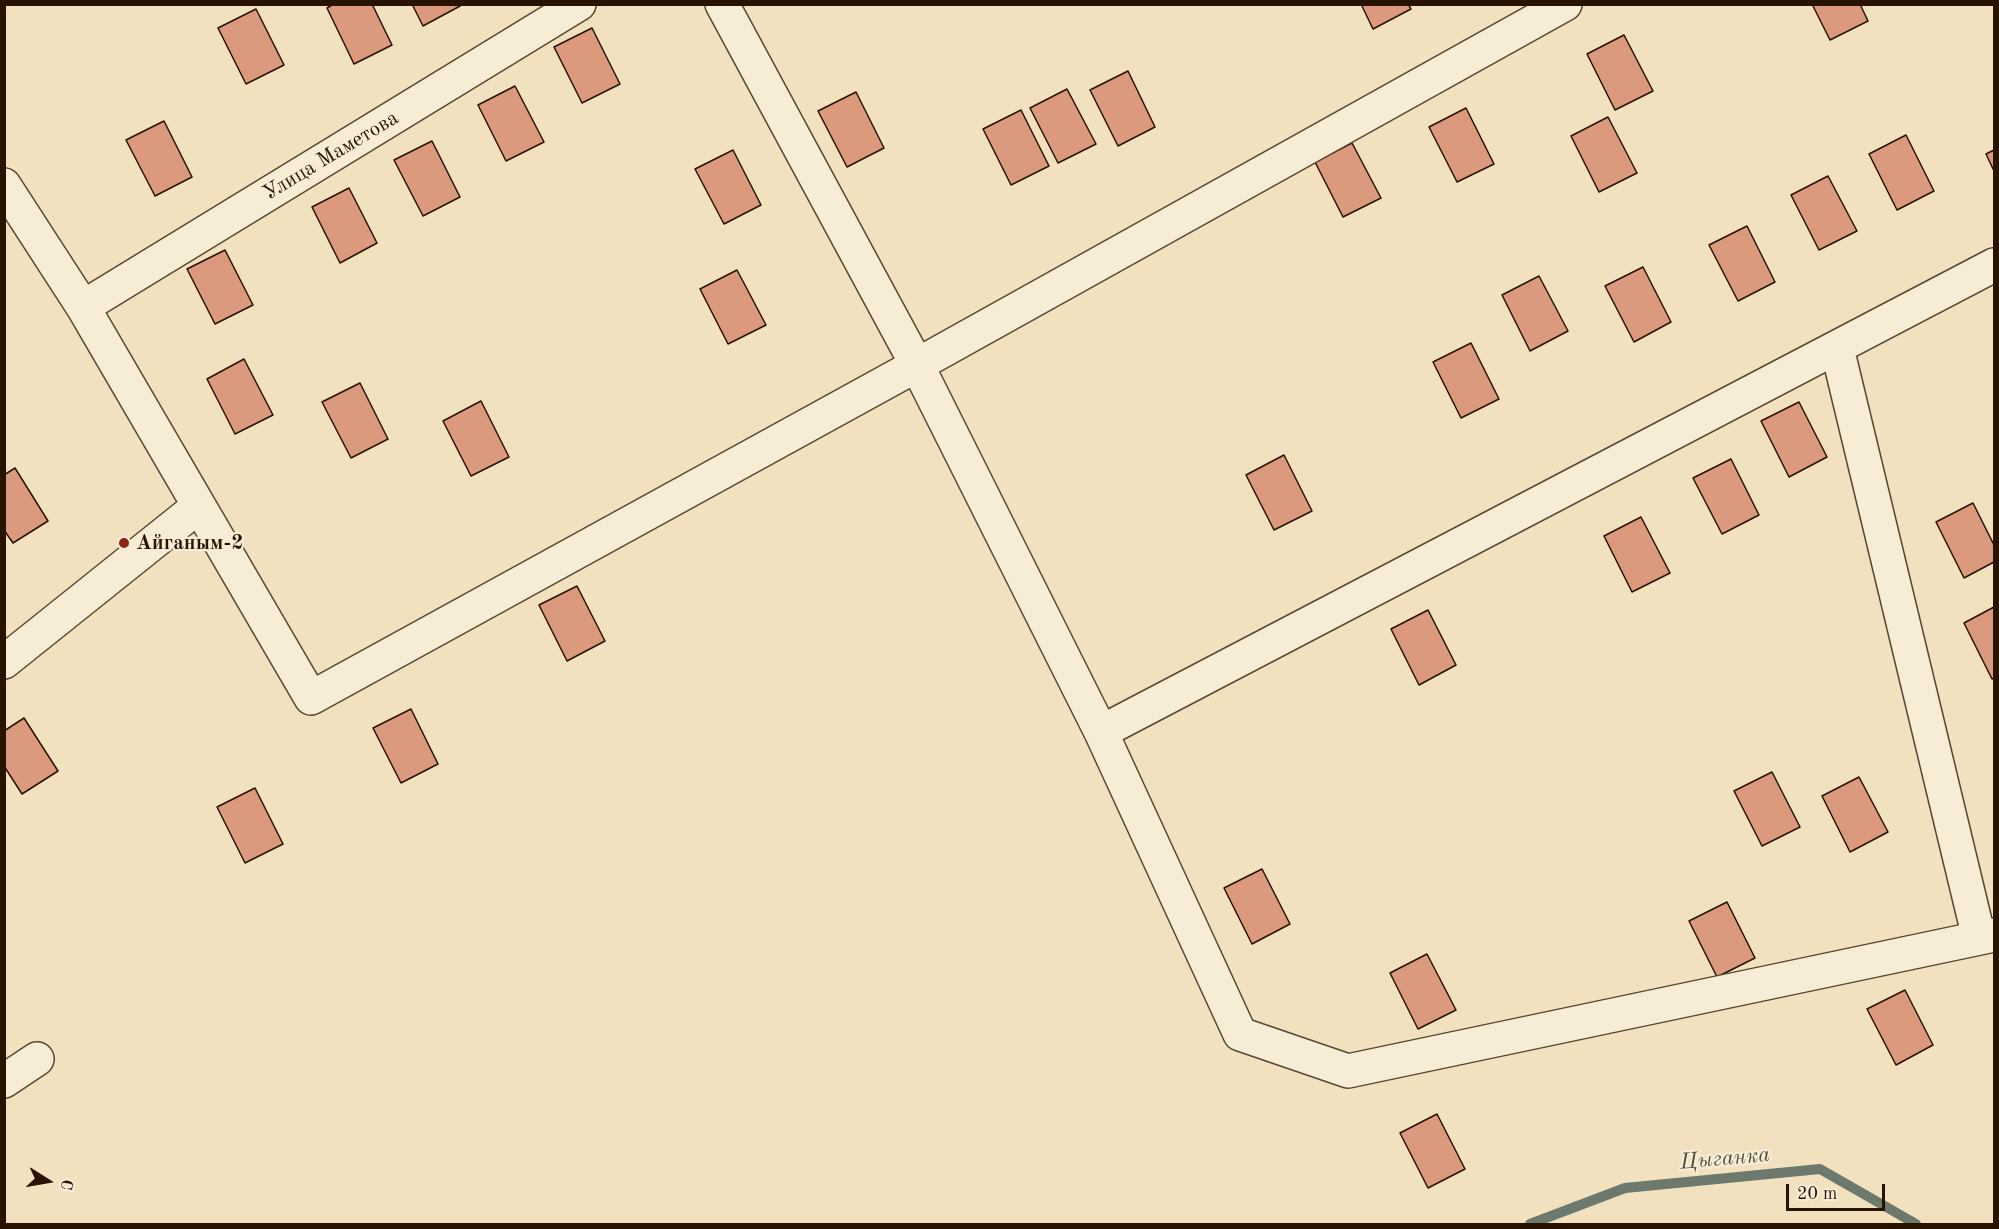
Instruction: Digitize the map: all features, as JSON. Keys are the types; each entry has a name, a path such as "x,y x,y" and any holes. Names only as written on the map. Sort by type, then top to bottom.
{"street":[{"name":"Улица Маметова","path":"83,307 579,4"},
{"path":"722,4 917,365 1101,732 1240,1034 1348,1071 1987,937 1837,348"},
{"path":"4,185 83,307 311,698 917,365 1565,4"},
{"path":"1101,732 1995,265"},
{"path":"4,662 199,506"},
{"path":"4,1081 37,1059"}],"building":[{"path":"334,4 372,4 392,45 354,64 327,8"},
{"path":"412,4 459,4 460,6 423,26"},
{"path":"1361,4 1408,4 1411,9 1373,29"},
{"path":"1812,4 1860,4 1868,21 1830,40"},
{"path":"256,9 284,65 246,84 218,28"},
{"path":"592,28 620,84 582,103 554,47"},
{"path":"1624,35 1653,91 1615,110 1587,54"},
{"path":"1128,71 1155,127 1118,146 1090,90"},
{"path":"515,86 544,142 506,161 478,105"},
{"path":"1067,89 1096,144 1058,163 1030,108"},
{"path":"856,92 884,148 847,167 818,111"},
{"path":"1466,108 1494,164 1457,182 1429,127"},
{"path":"1021,110 1049,166 1011,185 983,129"},
{"path":"1608,117 1637,173 1599,192 1571,136"},
{"path":"164,121 192,177 155,196 126,140"},
{"path":"1906,135 1934,191 1897,210 1869,154"},
{"path":"432,141 460,197 423,216 394,160"},
{"path":"1352,143 1381,198 1343,217 1315,162"},
{"path":"733,150 761,205 724,224 695,169"},
{"path":"1994,150 1994,171 1986,154"},
{"path":"1828,176 1857,231 1819,250 1791,195"},
{"path":"349,188 377,243 340,263 312,207"},
{"path":"1747,226 1775,282 1738,301 1709,245"},
{"path":"225,250 253,305 215,324 187,269"},
{"path":"1643,267 1671,322 1634,342 1605,286"},
{"path":"737,270 766,325 728,344 700,289"},
{"path":"1539,276 1568,331 1530,351 1502,295"},
{"path":"1471,343 1499,399 1461,418 1433,362"},
{"path":"244,359 273,415 235,434 207,379"},
{"path":"360,383 388,439 351,458 322,402"},
{"path":"481,401 509,457 471,476 443,421"},
{"path":"1799,402 1827,457 1789,477 1761,421"},
{"path":"1284,455 1312,511 1274,530 1246,475"},
{"path":"1731,459 1759,515 1722,534 1693,478"},
{"path":"15,468 48,521 13,543 4,530 4,475"},
{"path":"1973,503 1994,545 1994,562 1964,578 1936,522"},
{"path":"1641,517 1670,573 1632,592 1604,536"},
{"path":"577,586 605,641 567,661 539,605"},
{"path":"1994,607 1994,678 1992,679 1964,623"},
{"path":"1428,610 1456,665 1419,685 1391,629"},
{"path":"411,709 438,764 401,783 373,728"},
{"path":"24,718 58,771 22,794 4,766 4,731"},
{"path":"1772,772 1800,827 1762,846 1734,791"},
{"path":"1859,777 1888,832 1850,852 1822,796"},
{"path":"255,788 283,844 245,863 217,807"},
{"path":"1262,869 1290,924 1252,944 1224,888"},
{"path":"1727,902 1755,958 1717,977 1689,921"},
{"path":"1427,954 1456,1010 1418,1029 1390,973"},
{"path":"1905,990 1933,1045 1896,1065 1867,1009"},
{"path":"1437,1114 1465,1169 1428,1188 1400,1133"}],"waterway":[{"name":"Цыганка","path":"1530,1224 1625,1188 1820,1169 1916,1224"}],"place":[{"name":"Айганым-2","path":"124,543"}]}
